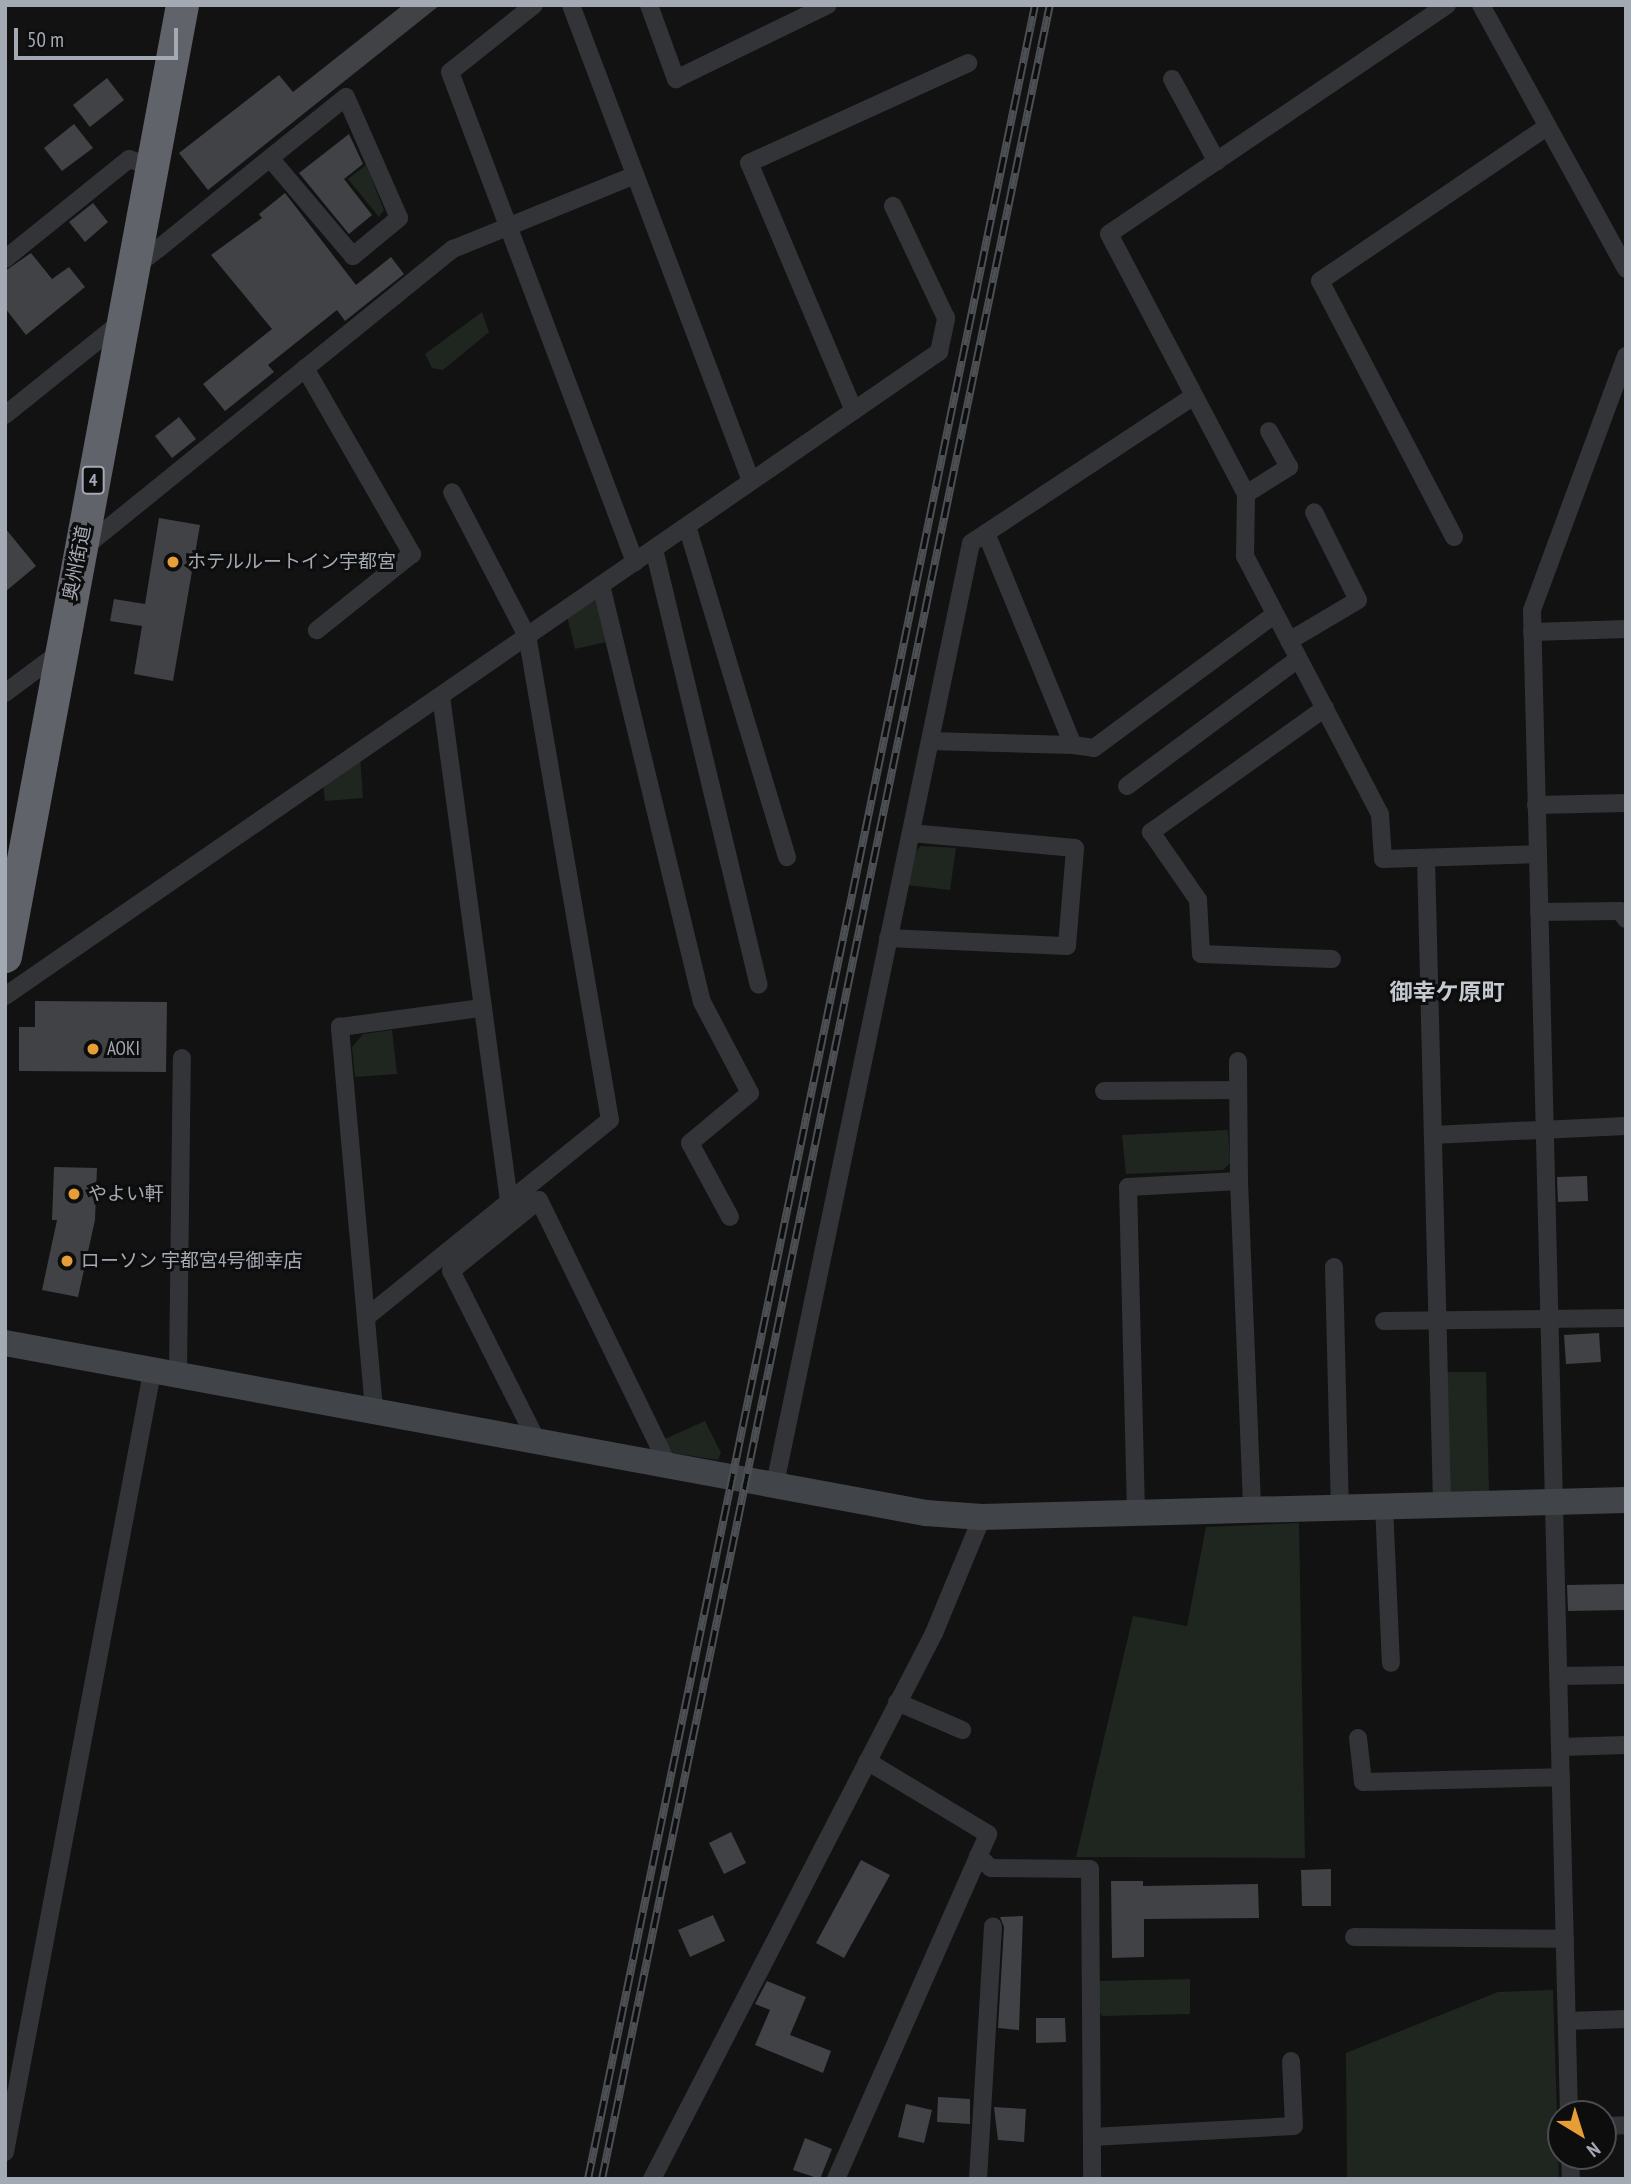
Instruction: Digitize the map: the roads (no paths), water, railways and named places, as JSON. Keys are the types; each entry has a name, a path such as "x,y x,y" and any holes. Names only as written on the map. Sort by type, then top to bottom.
{"highway":[{"name":"奥州街道","path":"5,956 182,5"}],"street":[{"path":"534,5 450,72 635,562"},
{"path":"571,5 751,481"},
{"path":"649,5 676,79 828,5"},
{"path":"1447,5 1109,234 1246,494 1245,556 1380,814 1384,859 1538,854"},
{"path":"1481,5 1626,269"},
{"path":"854,411 749,163 968,63"},
{"path":"1172,79 1217,162"},
{"path":"133,268 270,158 346,97 399,218 353,256 270,158"},
{"path":"1454,537 1320,281 1547,127"},
{"path":"5,259 129,159 152,167"},
{"path":"79,552 453,249 635,175"},
{"path":"5,996 939,352 946,318 893,206"},
{"path":"5,415 123,321"},
{"path":"1569,2100 1532,610 1626,356"},
{"path":"305,368 412,554 317,630"},
{"path":"775,1484 971,543 1194,396"},
{"path":"1246,494 1289,467 1269,431"},
{"path":"369,1315 610,1119 527,636 452,492"},
{"path":"1289,641 1358,600 1314,512"},
{"path":"687,526 786,857"},
{"path":"986,533 1073,745"},
{"path":"654,549 759,985"},
{"path":"601,585 702,1002 750,1093 690,1143 730,1217"},
{"path":"930,741 1073,745 1094,748 1275,614"},
{"path":"1532,632 1626,629"},
{"path":"5,693 60,652"},
{"path":"1127,786 1298,659"},
{"path":"441,696 480,1007 509,1201"},
{"path":"1325,708 1151,832 1198,900 1201,954 1332,959"},
{"path":"1536,805 1626,803"},
{"path":"888,939 1067,946 1075,848 911,833"},
{"path":"1426,858 1442,1503"},
{"path":"1539,912 1619,911 1626,919"},
{"path":"374,1409 369,1315 340,1027 480,1007"},
{"path":"5,2152 166,1370 183,1058"},
{"path":"1238,1061 1239,1181 1252,1509"},
{"path":"1104,1091 1238,1090"},
{"path":"1433,1135 1626,1126"},
{"path":"1136,1512 1128,1187 1239,1181"},
{"path":"536,1439 451,1271 539,1200 667,1464"},
{"path":"1334,1267 1340,1506"},
{"path":"1384,1321 1626,1318"},
{"path":"5,1343 166,1370 926,1514 982,1517 1626,1500"},
{"path":"1384,1505 1391,1663"},
{"path":"652,2179 934,1633 982,1517"},
{"path":"1559,1676 1626,1675"},
{"path":"897,1703 962,1730"},
{"path":"1358,1738 1363,1782 1561,1777"},
{"path":"1560,1746 1626,1745"},
{"path":"836,2179 988,1834 867,1761"},
{"path":"978,1856 991,1868 1090,1869 1092,2179"},
{"path":"978,2179 993,1926"},
{"path":"1354,1937 1565,1938"},
{"path":"1567,2021 1626,2019"},
{"path":"1092,2137 1294,2126 1291,2061"}],"railway":[{"path":"588,2179 1035,5"},
{"path":"602,2179 1050,5"}],"place":[{"name":"ホテルルートイン宇都宮","path":"173,562"},
{"name":"AOKI","path":"93,1049"},
{"name":"やよい軒","path":"74,1194"},
{"name":"ローソン 宇都宮4号御幸店","path":"67,1261"}],"district":[{"name":"御幸ケ原町","path":"1447,992"}]}
